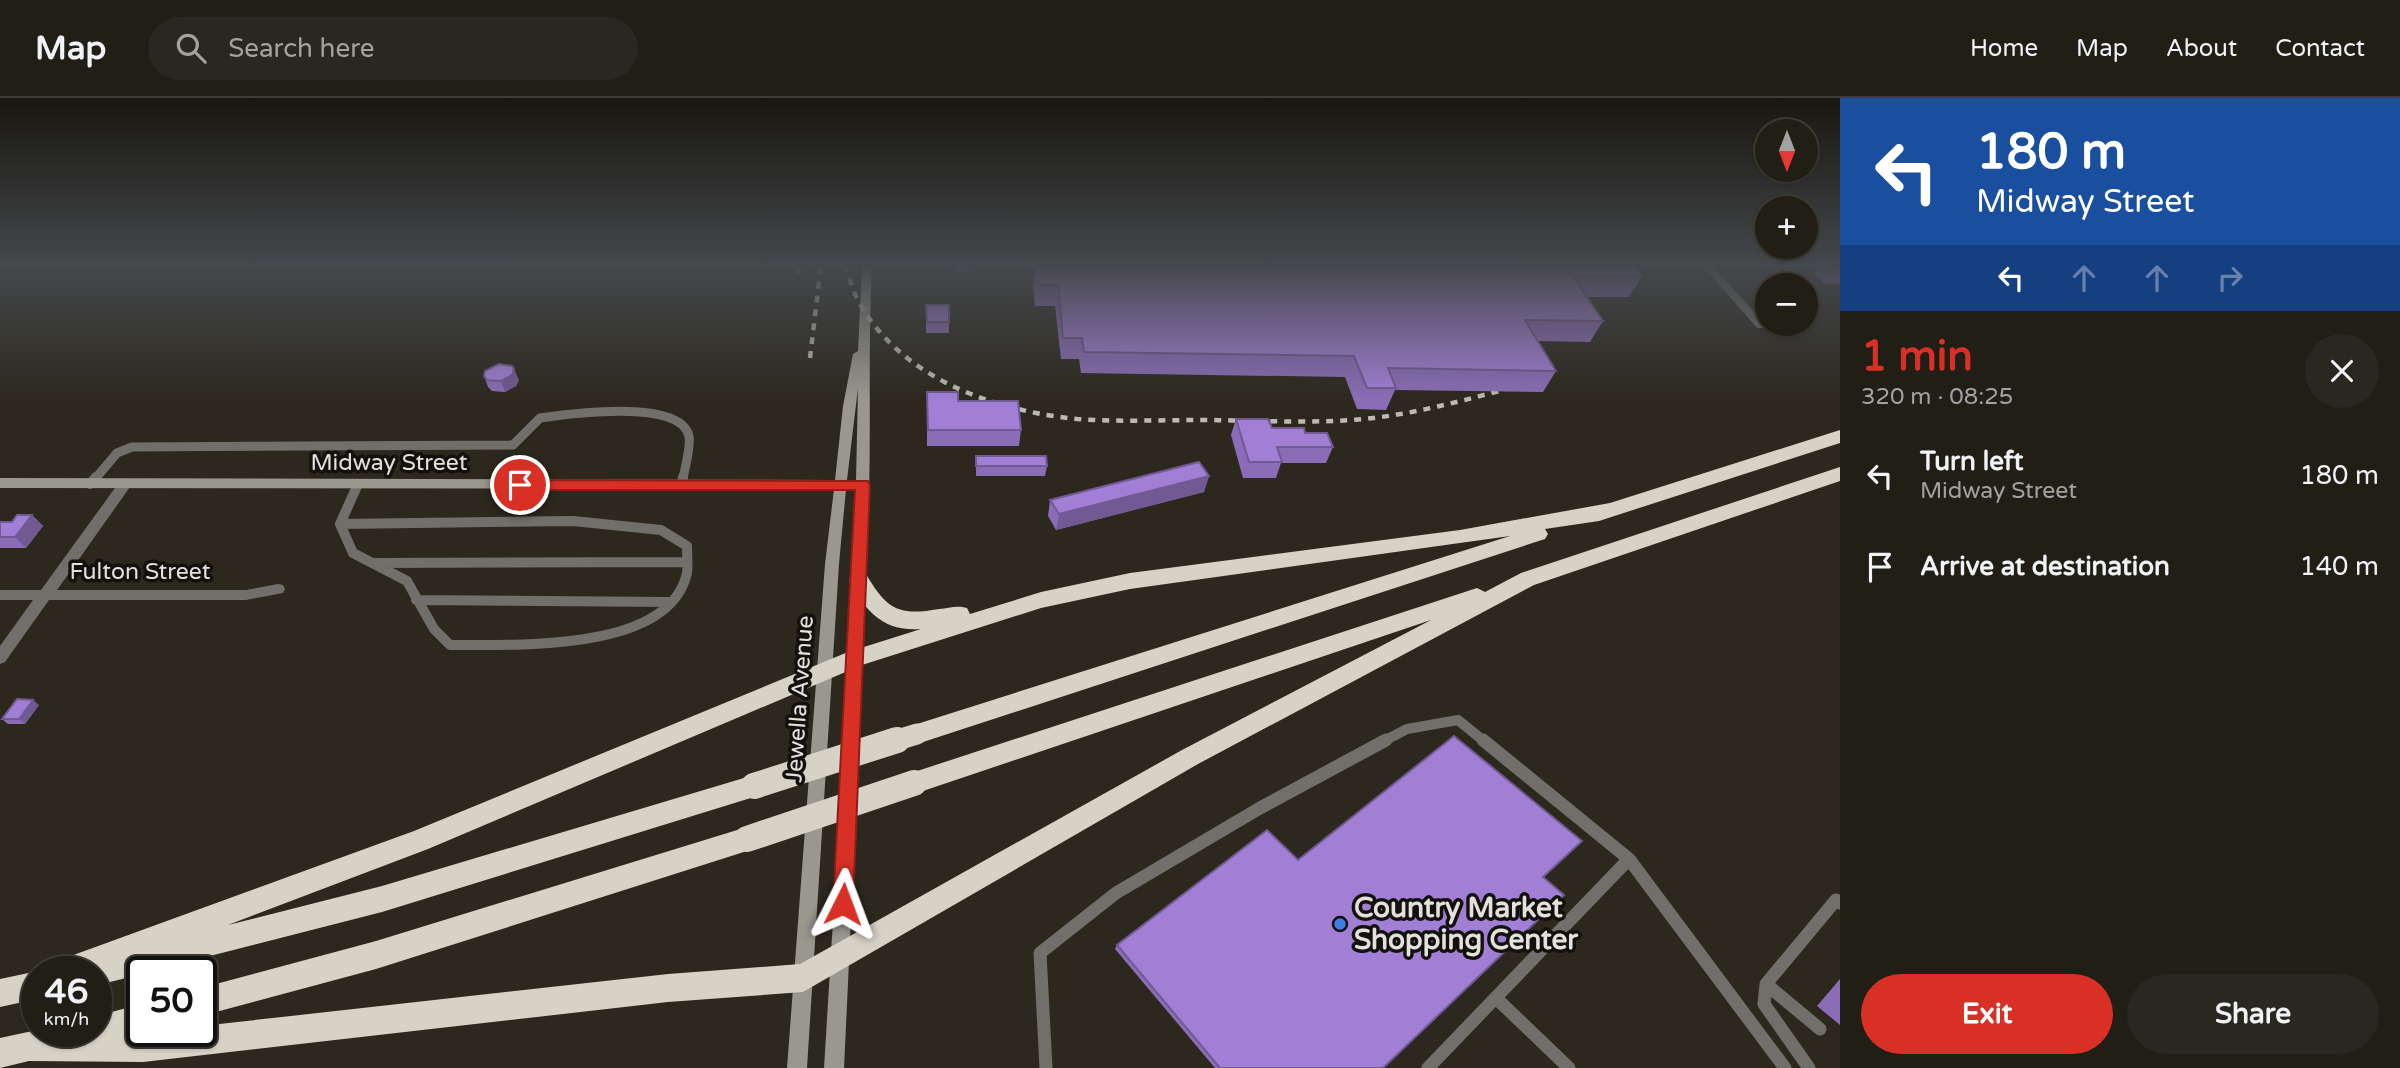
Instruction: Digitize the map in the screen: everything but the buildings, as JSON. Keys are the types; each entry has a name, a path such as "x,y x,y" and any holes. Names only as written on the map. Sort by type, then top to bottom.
{"highway":[{"path":"112,967 382,899 754,786 1840,436"},
{"path":"217,998 376,955 747,839 1840,474"},
{"path":"859,580 873,606 900,621 949,616 1041,600 1130,581 1446,539 1612,510"},
{"path":"112,1046 143,1046 668,988 803,978 1190,757 1528,579"},
{"path":"108,956 419,841 856,658 1041,600"},
{"path":"0,1054 27,1047"}],"main road":[{"name":"Jewella Avenue","path":"834,1068 856,658 865,423 864,310"},
{"name":"Jewella Avenue","path":"797,1068 824,671 840,485 849,406 863,336"},
{"name":"Midway Street","path":"0,483 862,485"}],"street":[{"path":"0,658 124,484"},
{"name":"Fulton Street","path":"0,594 246,595 278,589"}],"lane":[{"path":"90,484 117,453 132,447 513,445 518,443 540,418 615,412 659,414 678,421 688,432 682,485"},
{"path":"340,524 573,521 661,530 687,546 686,577 671,602 642,623 604,638 572,642 450,645 434,629 407,581 369,563 353,552 340,524 358,484"},
{"path":"369,563 687,562"},
{"path":"416,600 671,602"},
{"path":"1046,1068 1040,953 1116,892 1260,808 1407,729 1458,720 1629,859 1785,1068"},
{"path":"1428,1068 1629,859"},
{"path":"1809,1068 1764,1004 1766,984 1836,900 1840,903"},
{"path":"1766,984 1821,1029"},
{"path":"1496,998 1569,1068"}],"railway":[{"path":"810,358 816,310"},
{"path":"865,310 876,327 898,350 924,370 952,386 1014,408 1077,419 1302,422 1343,420 1383,417 1421,410 1514,387"}],"place":[{"name":"Country Market Shopping Center","path":"1340,924"}],"route":[{"path":"520,485 862,485 843,904"}]}
